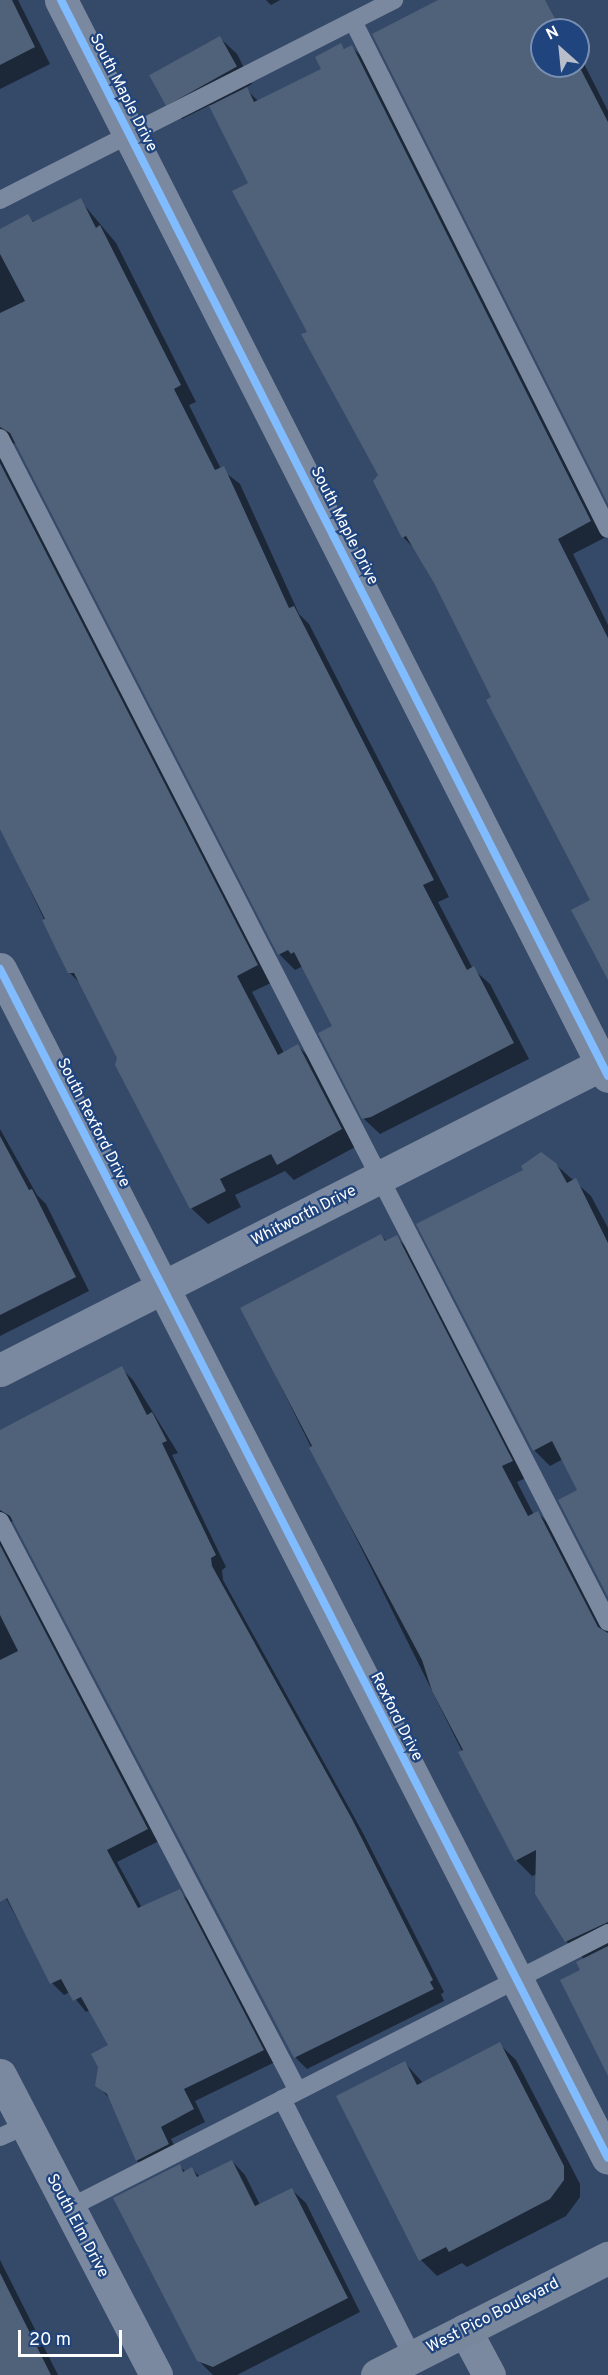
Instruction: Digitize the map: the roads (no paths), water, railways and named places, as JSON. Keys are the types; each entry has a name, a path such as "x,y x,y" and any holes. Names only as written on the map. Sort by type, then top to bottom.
{"main road":[{"name":"West Pico Boulevard","path":"377,2375 608,2258"}],"street":[{"name":"South Maple Drive","path":"61,0 606,1067"},
{"name":"South Rexford Drive","path":"0,969 162,1288"},
{"name":"Whitworth Drive","path":"0,1370 606,1067"},
{"name":"Rexford Drive","path":"162,1288 608,2158"},
{"name":"South Elm Drive","path":"0,2075 13,2131 67,2209 156,2375"},
{"path":"465,2330 489,2375"}],"lane":[{"path":"0,200 394,0"},
{"path":"353,21 608,529"},
{"path":"0,438 608,1622"},
{"path":"0,1521 290,2095 413,2357"},
{"path":"67,2209 608,1933"}]}
